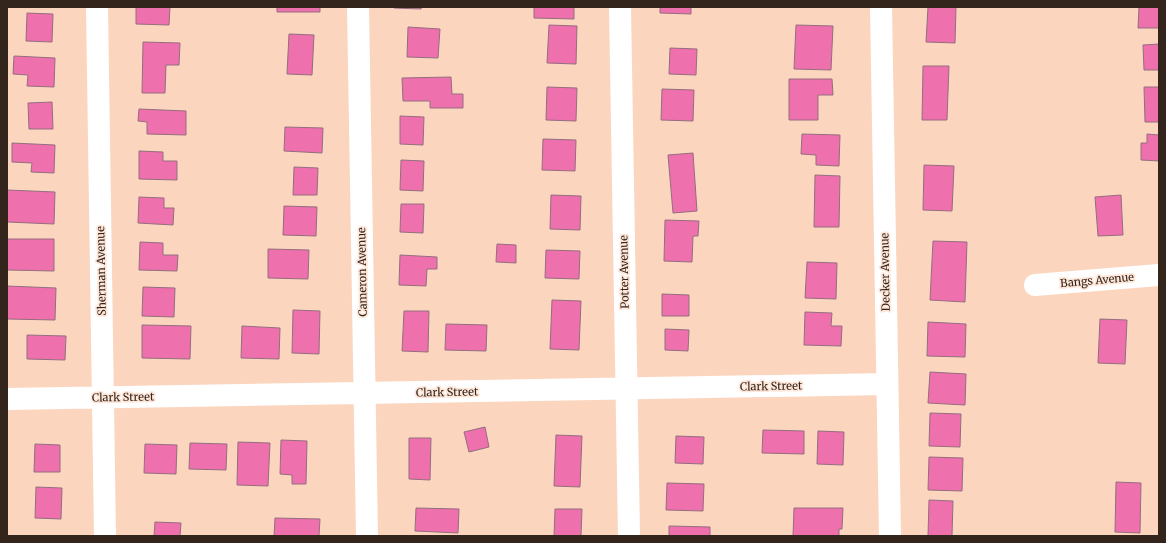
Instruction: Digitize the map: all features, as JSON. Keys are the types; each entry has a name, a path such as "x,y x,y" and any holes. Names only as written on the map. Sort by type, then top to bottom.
{"street":[{"name":"Sherman Avenue","path":"97,7 105,536"},
{"name":"Cameron Avenue","path":"358,7 367,536"},
{"name":"Potter Avenue","path":"620,7 628,536"},
{"name":"Decker Avenue","path":"881,7 890,536"},
{"name":"Bangs Avenue","path":"1035,284 1159,275"},
{"name":"Clark Street","path":"7,399 887,384"}],"building":[{"path":"136,7 170,7 169,25 136,24"},
{"path":"277,7 320,7 320,12 277,12"},
{"path":"394,7 422,7 421,9"},
{"path":"534,7 574,7 574,19 534,18"},
{"path":"660,7 691,7 691,14 660,13"},
{"path":"928,7 956,7 955,43 926,42"},
{"path":"1139,7 1159,7 1159,28 1138,28"},
{"path":"27,13 53,14 52,42 26,41"},
{"path":"549,25 577,26 576,64 547,63"},
{"path":"796,25 833,26 831,70 794,69"},
{"path":"408,27 440,29 438,58 407,57"},
{"path":"289,34 314,35 312,75 287,74"},
{"path":"143,42 180,43 179,65 166,65 165,93 142,93"},
{"path":"1159,44 1159,70 1144,70 1143,45"},
{"path":"670,48 697,49 696,75 669,74"},
{"path":"14,56 55,58 54,87 27,86 28,75 13,74"},
{"path":"923,66 949,66 947,120 922,120"},
{"path":"451,77 452,94 463,94 463,108 430,108 430,101 403,101 402,78"},
{"path":"789,79 832,79 833,95 818,95 818,120 789,120"},
{"path":"547,87 577,88 576,121 546,120"},
{"path":"1144,87 1159,87 1159,122 1145,122"},
{"path":"662,89 694,90 693,121 661,120"},
{"path":"52,102 53,129 29,129 28,103"},
{"path":"139,109 186,111 186,135 147,134 147,122 138,121"},
{"path":"400,116 424,117 423,145 400,144"},
{"path":"285,127 323,128 322,153 284,151"},
{"path":"802,134 840,135 839,166 816,165 816,155 801,154"},
{"path":"1147,134 1159,135 1159,161 1141,160 1141,143 1147,143"},
{"path":"543,139 576,140 575,171 542,170"},
{"path":"12,143 55,145 54,173 31,172 32,163 12,162"},
{"path":"139,151 163,152 163,161 177,161 177,180 139,179"},
{"path":"693,153 697,211 673,213 668,155"},
{"path":"401,160 424,161 423,191 400,190"},
{"path":"924,165 954,166 952,211 923,210"},
{"path":"294,167 318,168 317,195 293,195"},
{"path":"815,175 840,176 839,227 814,227"},
{"path":"7,190 55,192 54,224 7,222"},
{"path":"551,195 581,196 580,230 550,229"},
{"path":"1121,195 1123,235 1098,236 1095,197"},
{"path":"139,197 164,198 164,208 174,208 173,225 138,223"},
{"path":"401,204 424,204 423,233 400,232"},
{"path":"284,206 317,207 316,236 283,235"},
{"path":"665,220 699,221 698,236 693,236 692,262 664,261"},
{"path":"7,239 54,239 54,271 7,270"},
{"path":"933,241 967,242 965,302 930,300"},
{"path":"140,242 163,243 163,255 178,255 177,271 139,270"},
{"path":"497,244 516,245 516,263 496,262"},
{"path":"268,249 309,250 308,279 268,278"},
{"path":"546,250 580,251 579,279 545,278"},
{"path":"400,255 437,257 437,269 427,269 426,286 399,285"},
{"path":"807,262 837,263 836,299 805,298"},
{"path":"7,286 56,288 55,320 7,319"},
{"path":"143,287 175,288 174,317 142,316"},
{"path":"662,294 689,295 689,316 662,316"},
{"path":"552,300 581,301 579,350 550,349"},
{"path":"293,310 320,311 319,354 292,353"},
{"path":"404,311 429,311 428,352 402,351"},
{"path":"805,312 832,313 831,326 842,326 841,346 804,345"},
{"path":"1100,319 1127,320 1125,364 1098,363"},
{"path":"928,322 966,324 965,357 927,356"},
{"path":"446,324 487,325 486,351 445,350"},
{"path":"142,325 191,326 190,359 142,358"},
{"path":"242,326 280,328 279,359 241,358"},
{"path":"665,329 689,330 688,351 665,350"},
{"path":"27,335 66,336 65,360 27,359"},
{"path":"930,372 966,374 965,405 928,403"},
{"path":"930,413 961,414 960,447 929,446"},
{"path":"485,427 489,447 469,452 464,432"},
{"path":"763,430 804,431 804,454 762,453"},
{"path":"818,431 844,432 843,465 817,464"},
{"path":"556,435 582,436 580,487 554,486"},
{"path":"676,436 704,437 703,464 675,463"},
{"path":"409,438 431,438 430,480 409,479"},
{"path":"281,440 307,441 306,484 292,484 292,475 280,474"},
{"path":"238,442 270,443 268,486 237,485"},
{"path":"190,443 227,444 226,470 189,469"},
{"path":"35,444 60,445 60,472 34,472"},
{"path":"145,444 177,445 176,474 144,473"},
{"path":"929,457 963,458 962,491 928,490"},
{"path":"1116,482 1141,483 1140,533 1115,532"},
{"path":"667,483 704,484 703,511 666,510"},
{"path":"36,487 62,488 61,519 35,518"},
{"path":"929,500 953,501 952,536 928,536"},
{"path":"416,508 459,509 458,533 415,531"},
{"path":"794,508 843,508 842,529 839,529 839,536 793,536"},
{"path":"555,509 582,509 581,536 554,536"},
{"path":"275,518 320,519 319,536 274,536"},
{"path":"155,522 181,523 180,536 154,536"},
{"path":"669,526 710,527 710,536 669,536"}]}
